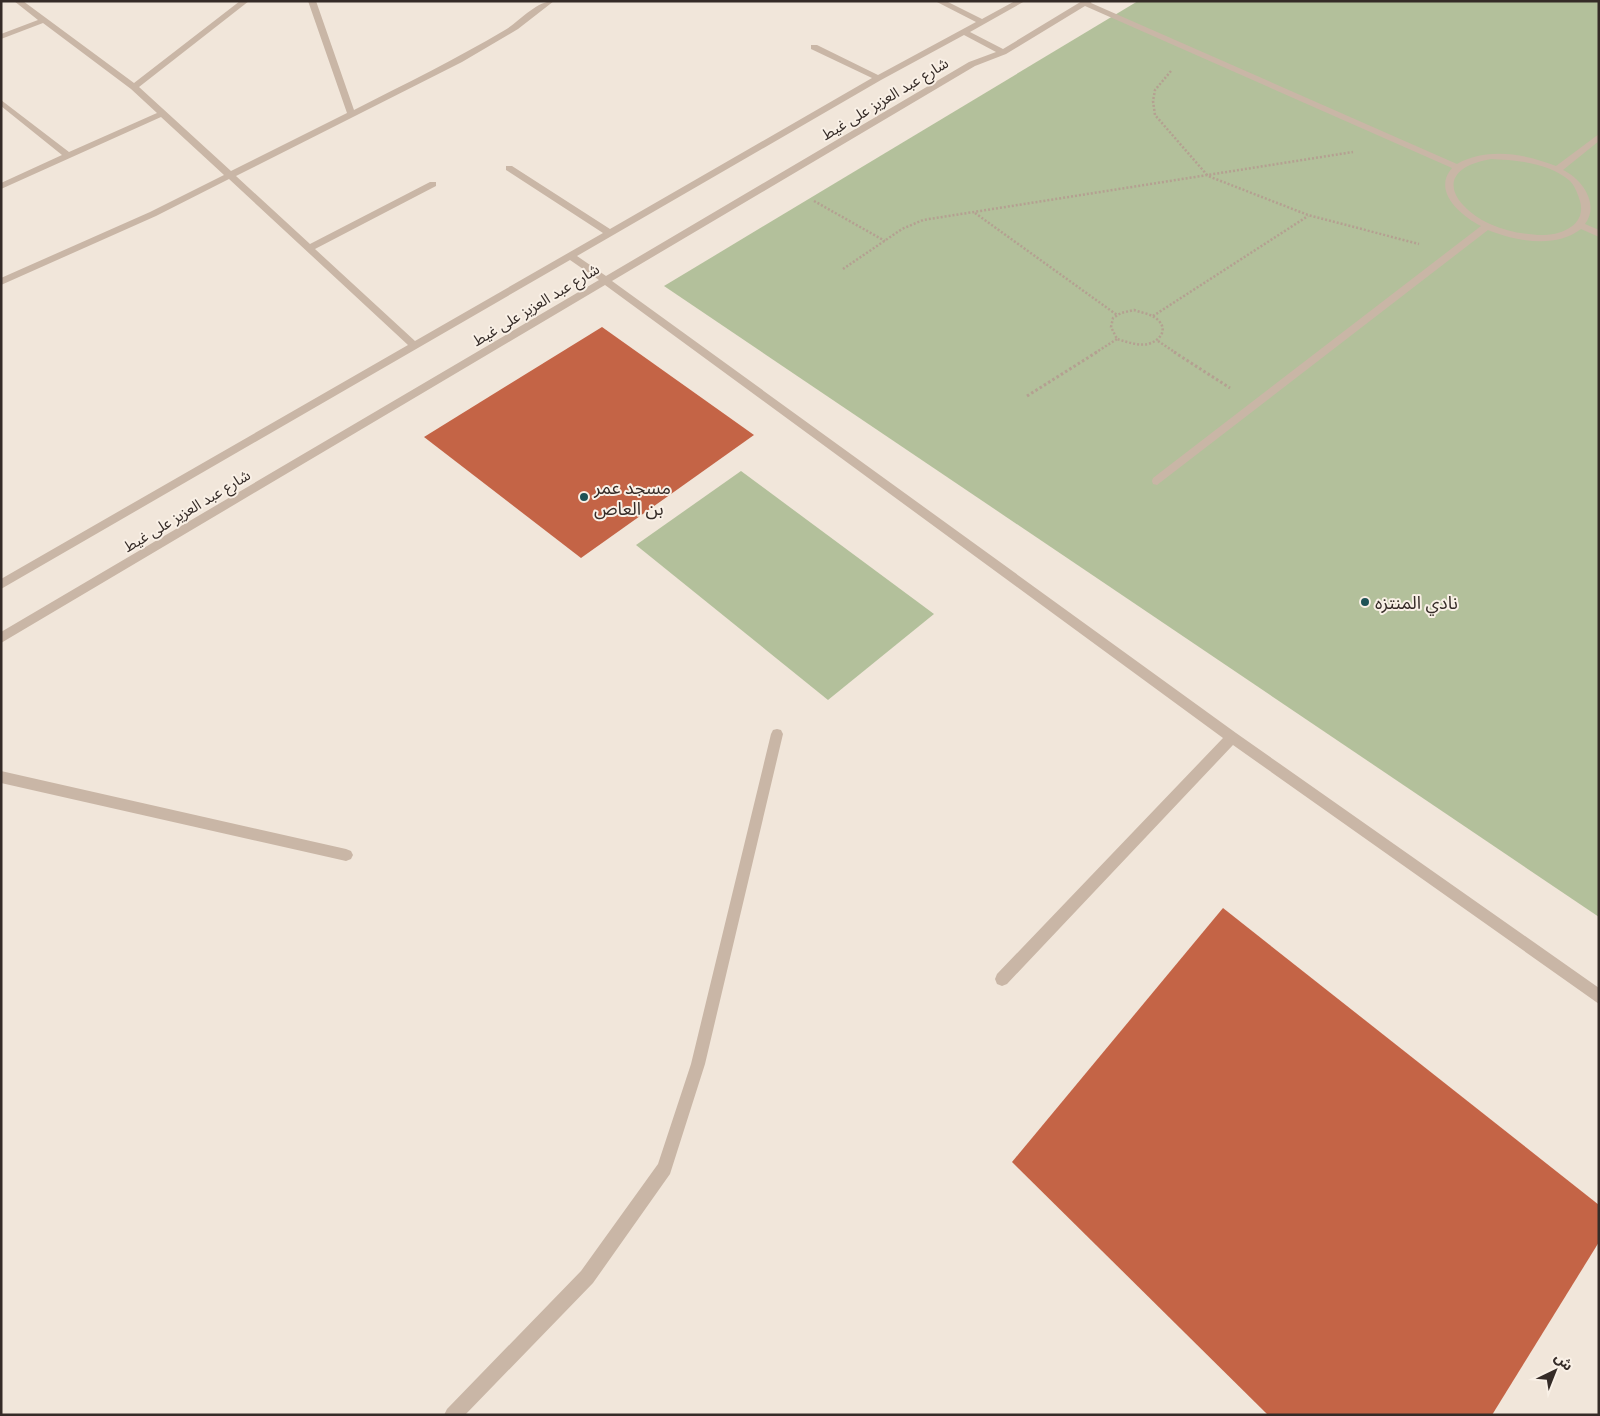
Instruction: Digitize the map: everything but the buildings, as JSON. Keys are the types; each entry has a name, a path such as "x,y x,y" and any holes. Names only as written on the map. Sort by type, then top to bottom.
{"street":[{"path":"19,1 134,87 415,346"},
{"path":"134,87 245,1"},
{"path":"312,1 351,114"},
{"path":"1,282 153,214 482,48 550,1"},
{"path":"939,1 983,22"},
{"name":"شارع عبد العزيز على غيط","path":"3,580 415,346 878,78 1022,1"},
{"path":"1086,2 1458,167"},
{"name":"شارع عبد العزيز على غيط","path":"1,638 972,64 1003,52 1086,2"},
{"path":"1,37 44,20"},
{"path":"965,32 1003,52"},
{"path":"814,47 878,78"},
{"path":"1,102 68,156"},
{"path":"1,186 163,113"},
{"path":"1557,170 1599,137"},
{"path":"1491,156 1536,162 1557,170 1574,180 1586,192 1592,205 1592,217 1584,227 1574,234 1559,237 1542,238 1505,233 1487,226 1468,215 1456,202 1449,189 1450,177 1458,167 1472,160 1491,156"},
{"path":"509,168 610,233"},
{"path":"310,248 433,184"},
{"path":"1157,481 1487,226"},
{"path":"1584,227 1599,234"},
{"path":"570,256 1232,737 1599,997"},
{"path":"453,1415 587,1277 664,1168 698,1064 777,734"},
{"path":"1002,979 1232,737"},
{"path":"1,777 346,855"}],"path":[{"path":"1192,50 1160,82 1154,92 1152,103 1155,115 1163,127 1208,176 1308,215 1453,253"},
{"path":"844,269 902,229 923,220 1208,176 1403,143"},
{"path":"814,201 885,241"},
{"path":"975,213 1116,315"},
{"path":"1153,316 1308,215"},
{"path":"1134,310 1153,316 1160,322 1163,328 1162,335 1158,341 1140,346 1117,338 1110,327 1111,320 1116,315 1134,310"},
{"path":"1027,396 1117,338"},
{"path":"1158,341 1256,405"}],"green space":[{"name":"نادي المنتزه","path":"1138,1 1599,1 1599,917 664,286"},
{"path":"741,471 934,614 828,700 636,545"}],"place":[{"name":"مسجد عمر بن العاص","path":"584,497"},
{"name":"نادي المنتزه","path":"1365,602"}]}
